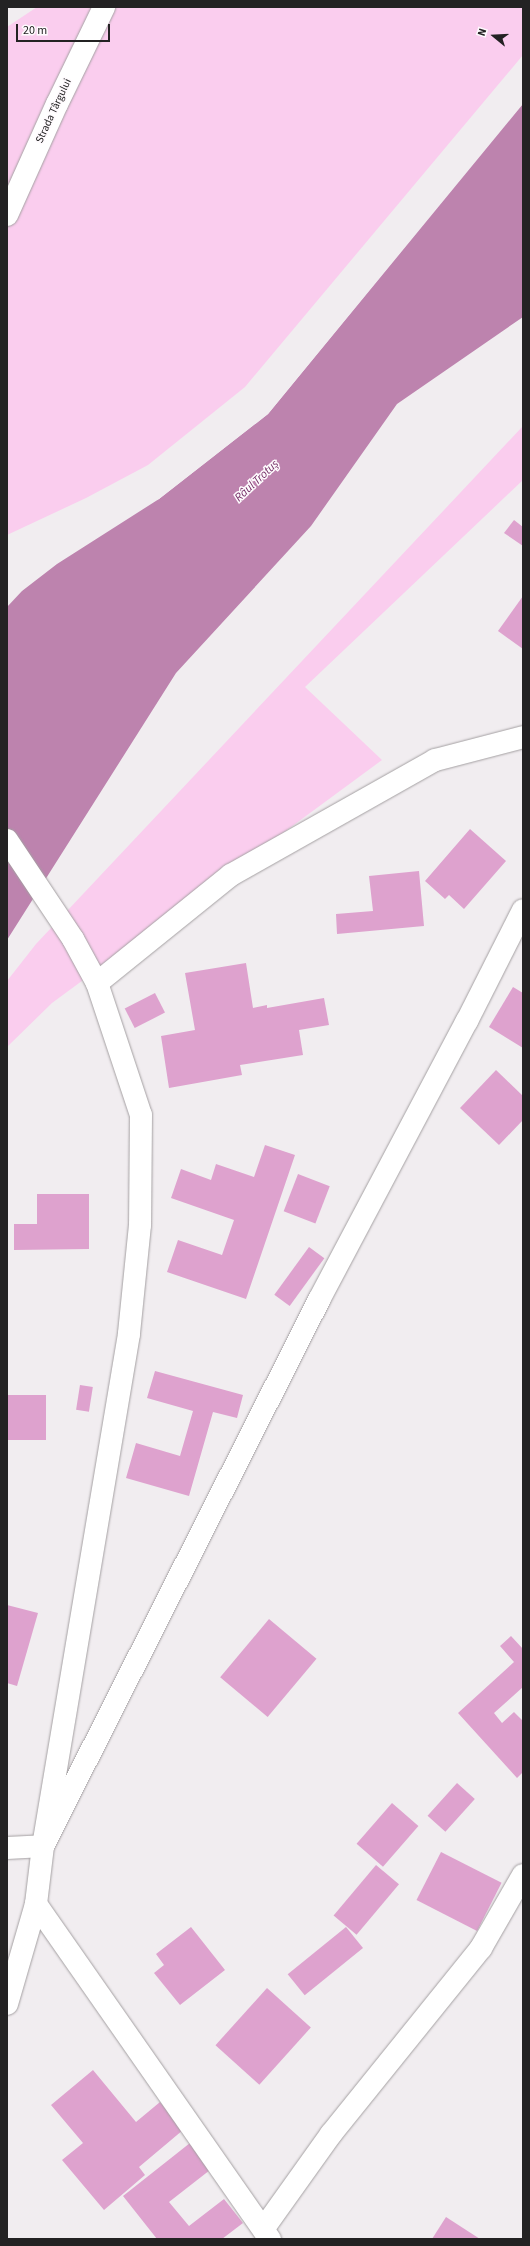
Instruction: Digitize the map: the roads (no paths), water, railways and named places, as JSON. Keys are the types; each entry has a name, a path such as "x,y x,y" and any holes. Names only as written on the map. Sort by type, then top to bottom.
{"street":[{"name":"Strada Târgului","path":"7,215 57,104 104,7"},
{"path":"97,983 231,875 436,760 523,737"},
{"path":"7,840 73,939 97,983 141,1115 140,1225 129,1334 43,1846 36,1904 7,2004"},
{"path":"43,1846 319,1300 467,1021 523,910"},
{"path":"7,1848 43,1846"},
{"path":"36,1904 267,2233 331,2134 481,1948 523,1875"}],"water":[{"name":"Râul Trotuș","path":"523,104 523,317 397,404 311,526 176,673 7,940 7,607 22,591 57,564 159,499 268,414"}]}
